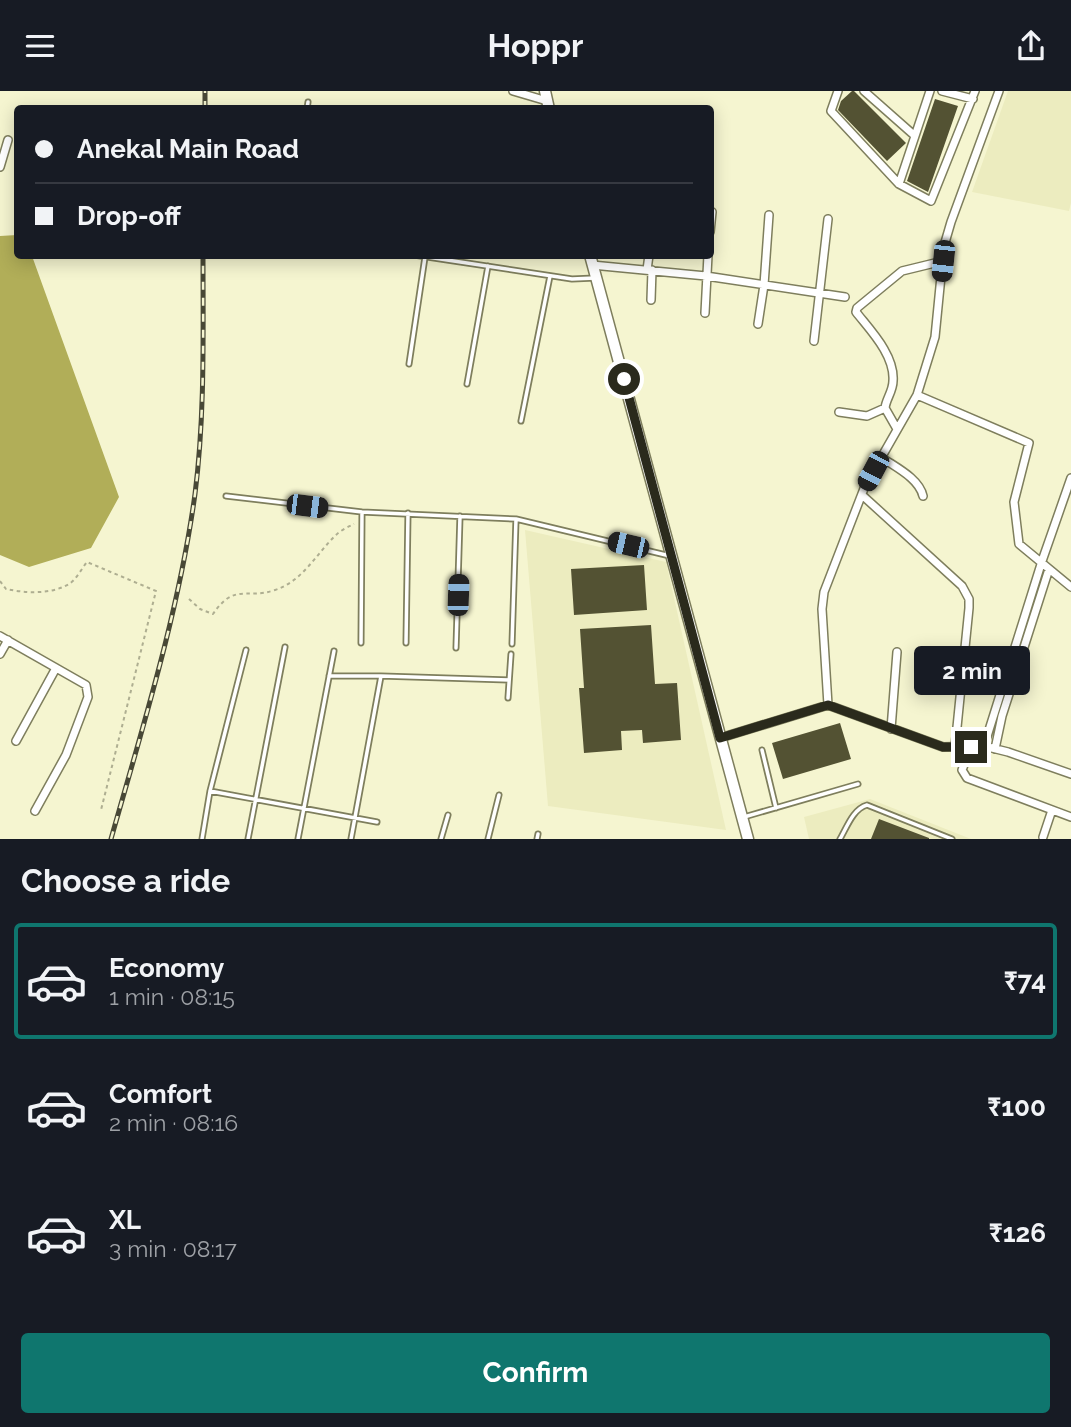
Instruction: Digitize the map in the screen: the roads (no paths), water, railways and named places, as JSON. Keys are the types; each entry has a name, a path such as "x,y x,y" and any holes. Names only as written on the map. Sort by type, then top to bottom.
{"main road":[{"path":"591,260 748,839"}],"street":[{"path":"513,91 547,100"},
{"path":"838,91 831,111 899,184 931,201 974,95 942,91"},
{"path":"864,91 915,136"},
{"path":"899,184 930,91"},
{"path":"828,705 822,609 824,592 862,495 917,395 935,337 943,261 951,222 999,91"},
{"path":"0,167 8,140"},
{"path":"758,324 769,215"},
{"path":"814,341 828,219"},
{"path":"649,259 651,300"},
{"path":"705,313 708,259"},
{"path":"591,260 845,297"},
{"path":"897,429 885,408 893,384 892,369 879,342 856,310 902,271 943,261"},
{"path":"917,395 1029,443 1014,502 1019,544 1071,587"},
{"path":"839,412 867,416 885,408"},
{"path":"881,457 914,481 921,488 923,496"},
{"path":"984,746 1071,478"},
{"path":"862,495 967,592 969,608 956,747"},
{"path":"995,749 1002,716 1049,569"},
{"path":"0,655 4,638 86,685 88,697 66,755 35,811"},
{"path":"891,729 897,652"},
{"path":"16,741 56,669"},
{"path":"720,738 828,705 943,747 984,746 1071,774"},
{"path":"971,747 962,770 967,778 1071,817"},
{"path":"1043,837 1052,810"}],"lane":[{"path":"410,363 425,259"},
{"path":"438,259 572,279 597,278"},
{"path":"467,384 488,266"},
{"path":"521,421 550,276"},
{"path":"226,496 362,512 516,519 672,557"},
{"path":"361,643 362,512"},
{"path":"405,643 408,513"},
{"path":"456,648 460,516"},
{"path":"512,644 516,519"},
{"path":"247,839 285,647"},
{"path":"202,839 210,791 246,650"},
{"path":"298,839 334,651"},
{"path":"508,698 511,654"},
{"path":"329,676 509,680"},
{"path":"351,839 381,676"},
{"path":"762,750 776,808"},
{"path":"742,818 858,784"},
{"path":"210,791 377,822"},
{"path":"488,839 499,795"},
{"path":"840,839 854,813 867,805 952,839"},
{"path":"441,839 448,815"}],"railway":[{"path":"205,91 205,105"},
{"path":"111,839 159,668 180,581 195,494 203,375 203,259"}]}
